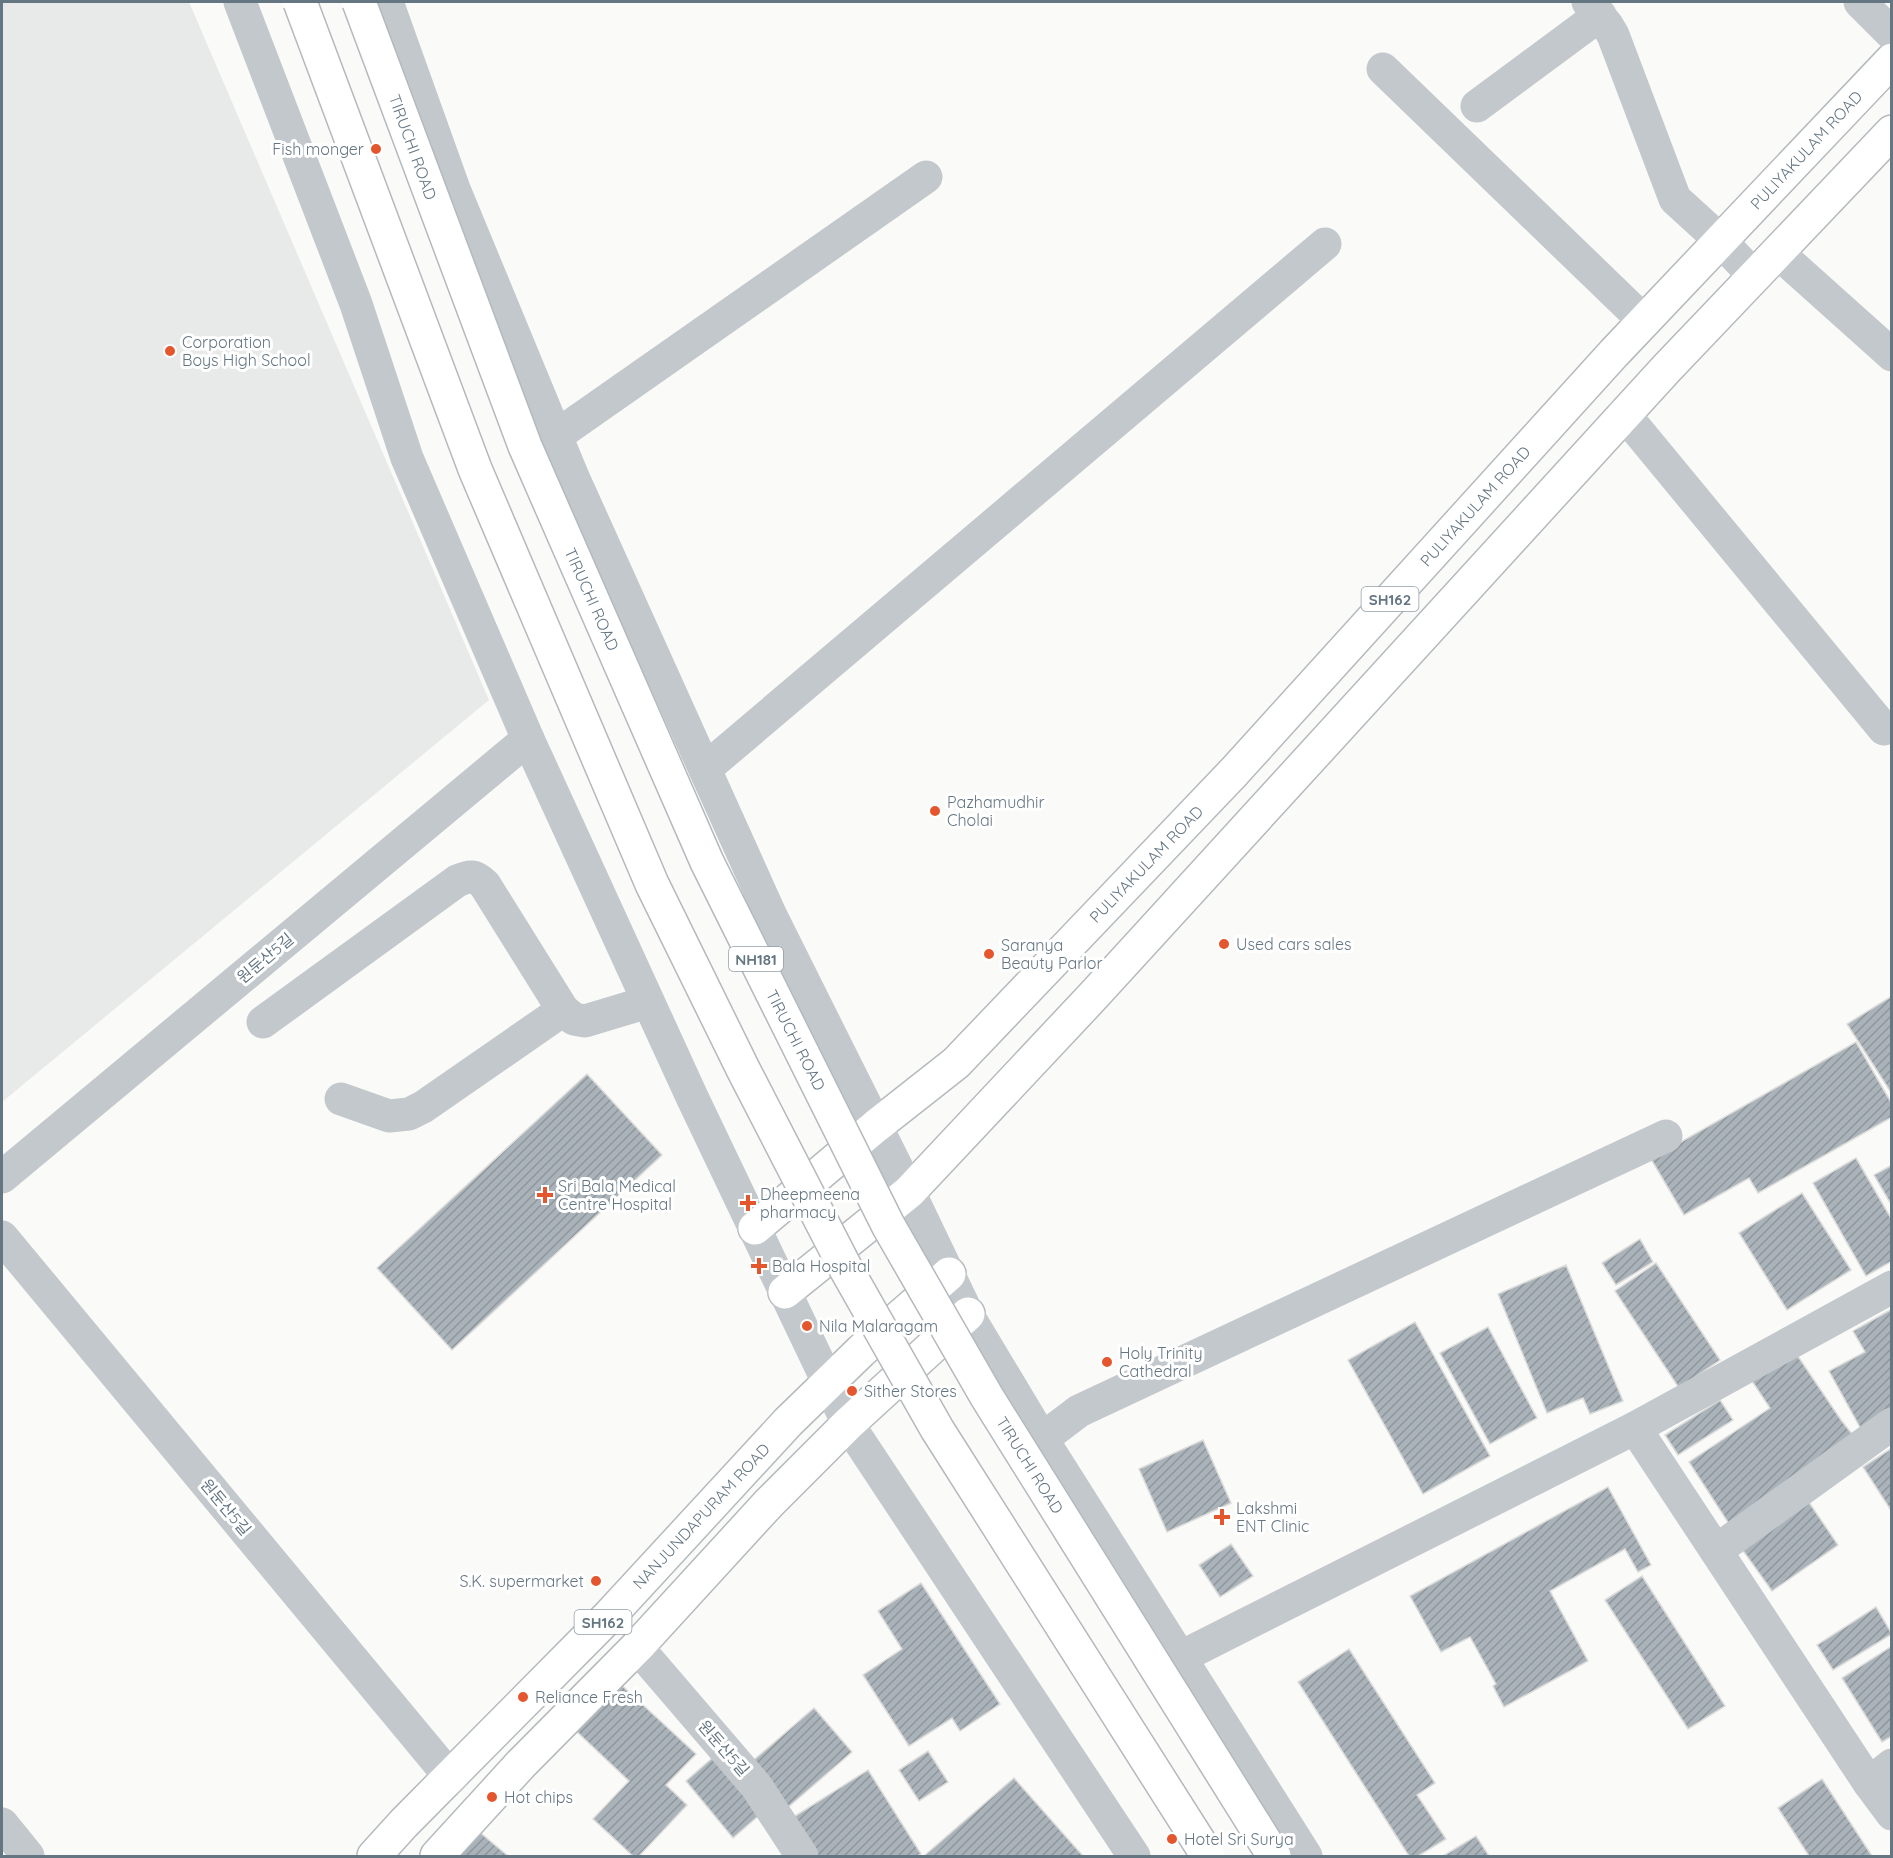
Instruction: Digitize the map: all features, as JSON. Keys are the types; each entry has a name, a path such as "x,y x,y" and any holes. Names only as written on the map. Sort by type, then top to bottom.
{"main road":[{"path":"300,2 475,469 657,894 743,1069 845,1267 932,1419 1208,1857"},
{"name":"TIRUCHI ROAD","path":"359,2 525,446 707,862 894,1235 987,1397 1274,1857"},
{"name":"PULIYAKULAM ROAD","path":"755,1228 876,1126 956,1063 1234,772 1644,321 1892,60"},
{"name":"SH162","path":"909,1192 1094,995 1624,414 1892,132"},
{"path":"785,1292 909,1192"},
{"name":"NANJUNDAPURAM ROAD","path":"374,1857 404,1823 610,1615 788,1422 949,1274"},
{"path":"848,1424 968,1314"},
{"name":"SH162","path":"437,1857 521,1764 637,1647 769,1503 848,1424"}],"street":[{"path":"240,2 356,304 407,458 528,739 648,1002 828,1383 848,1424 1134,1857"},
{"path":"387,2 454,189 556,436 771,916 968,1314 1042,1439 1306,1857"},
{"path":"1860,2 1892,34"},
{"path":"1478,106 1594,8 1613,35 1675,200 1720,240 1754,276"},
{"path":"1383,69 1644,321"},
{"path":"556,436 926,177"},
{"path":"705,769 1325,244"},
{"path":"1777,252 1892,355"},
{"path":"1624,414 1884,729"},
{"name":"원둔산5길","path":"2,1177 528,739"},
{"path":"263,1022 467,876 477,877 485,885 563,1010 574,1019 585,1021 648,1002"},
{"path":"341,1099 389,1116 409,1114 423,1107 563,1010"},
{"path":"1042,1439 1079,1411 1666,1136"},
{"name":"원둔산5길","path":"2,1237 451,1778"},
{"path":"1179,1658 1635,1428 1892,1287"},
{"path":"1717,1550 1892,1424"},
{"path":"1635,1428 1717,1550 1880,1774 1892,1814"},
{"name":"원둔산5길","path":"637,1647 757,1787 802,1857"},
{"path":"2,1824 28,1857"}],"shaded area":[{"name":"Corporation Boys High School","path":"2,2 189,2 489,700 2,1102"}],"building":[{"path":"1892,996 1892,1094 1847,1024"},
{"path":"1856,1042 1892,1104 1892,1117 1758,1193 1749,1178 1684,1215 1651,1159"},
{"path":"587,1074 662,1155 452,1350 377,1268"},
{"path":"1856,1158 1892,1220 1892,1261 1866,1276 1813,1183"},
{"path":"1892,1165 1892,1206 1874,1175"},
{"path":"1802,1193 1851,1270 1787,1310 1739,1233"},
{"path":"1640,1239 1653,1262 1616,1285 1602,1263"},
{"path":"1656,1263 1720,1360 1679,1388 1615,1291"},
{"path":"1566,1265 1623,1401 1590,1414 1583,1398 1547,1413 1498,1294"},
{"path":"1892,1309 1892,1412 1861,1429 1829,1371 1865,1352 1853,1331"},
{"path":"1415,1322 1490,1456 1423,1494 1348,1360"},
{"path":"1488,1327 1537,1418 1490,1444 1440,1353"},
{"path":"1795,1352 1856,1439 1733,1530 1689,1462 1770,1408 1752,1381"},
{"path":"1720,1400 1733,1420 1678,1455 1665,1435"},
{"path":"1203,1440 1231,1503 1167,1532 1139,1469"},
{"path":"1892,1448 1892,1512 1863,1467"},
{"path":"1608,1487 1651,1565 1638,1572 1625,1549 1550,1591 1588,1661 1504,1707 1493,1686 1496,1684 1470,1637 1441,1652 1410,1596"},
{"path":"1806,1498 1838,1545 1772,1591 1739,1545"},
{"path":"1231,1544 1253,1576 1220,1597 1199,1565"},
{"path":"1642,1576 1725,1706 1688,1729 1605,1600"},
{"path":"921,1583 1000,1704 960,1731 952,1718 909,1746 863,1675 902,1649 878,1611"},
{"path":"1876,1607 1892,1634 1833,1670 1817,1645"},
{"path":"1892,1646 1892,1736 1882,1742 1842,1678"},
{"path":"1349,1649 1435,1783 1417,1795 1446,1839 1418,1856 1409,1856 1298,1682"},
{"path":"617,1681 696,1754 666,1785 687,1805 639,1856 633,1856 593,1819 629,1781 573,1728"},
{"path":"814,1708 852,1752 786,1809 748,1765"},
{"path":"928,1751 948,1782 919,1801 899,1770"},
{"path":"717,1754 764,1811 733,1838 686,1781"},
{"path":"868,1770 921,1854 917,1856 816,1856 792,1818"},
{"path":"1014,1778 1083,1856 924,1856"},
{"path":"1822,1779 1872,1856 1809,1856 1778,1808"},
{"path":"477,1830 508,1856 453,1856"},
{"path":"1476,1836 1489,1856 1443,1856"}],"place":[{"name":"Fish monger","path":"376,149"},
{"name":"Corporation Boys High School","path":"170,351"},
{"name":"Pazhamudhir Cholai","path":"935,811"},
{"name":"Used cars sales","path":"1224,944"},
{"name":"Saranya Beauty Parlor","path":"989,954"},
{"name":"Sri Bala Medical Centre Hospital","path":"545,1195"},
{"name":"Dheepmeena pharmacy","path":"748,1203"},
{"name":"Bala Hospital","path":"759,1266"},
{"name":"Nila Malaragam","path":"807,1326"},
{"name":"Holy Trinity Cathedral","path":"1107,1362"},
{"name":"Sither Stores","path":"852,1391"},
{"name":"Lakshmi ENT Clinic","path":"1222,1517"},
{"name":"S.K. supermarket","path":"596,1581"},
{"name":"Reliance Fresh","path":"523,1697"},
{"name":"Hot chips","path":"492,1797"},
{"name":"Hotel Sri Surya","path":"1172,1839"}]}
